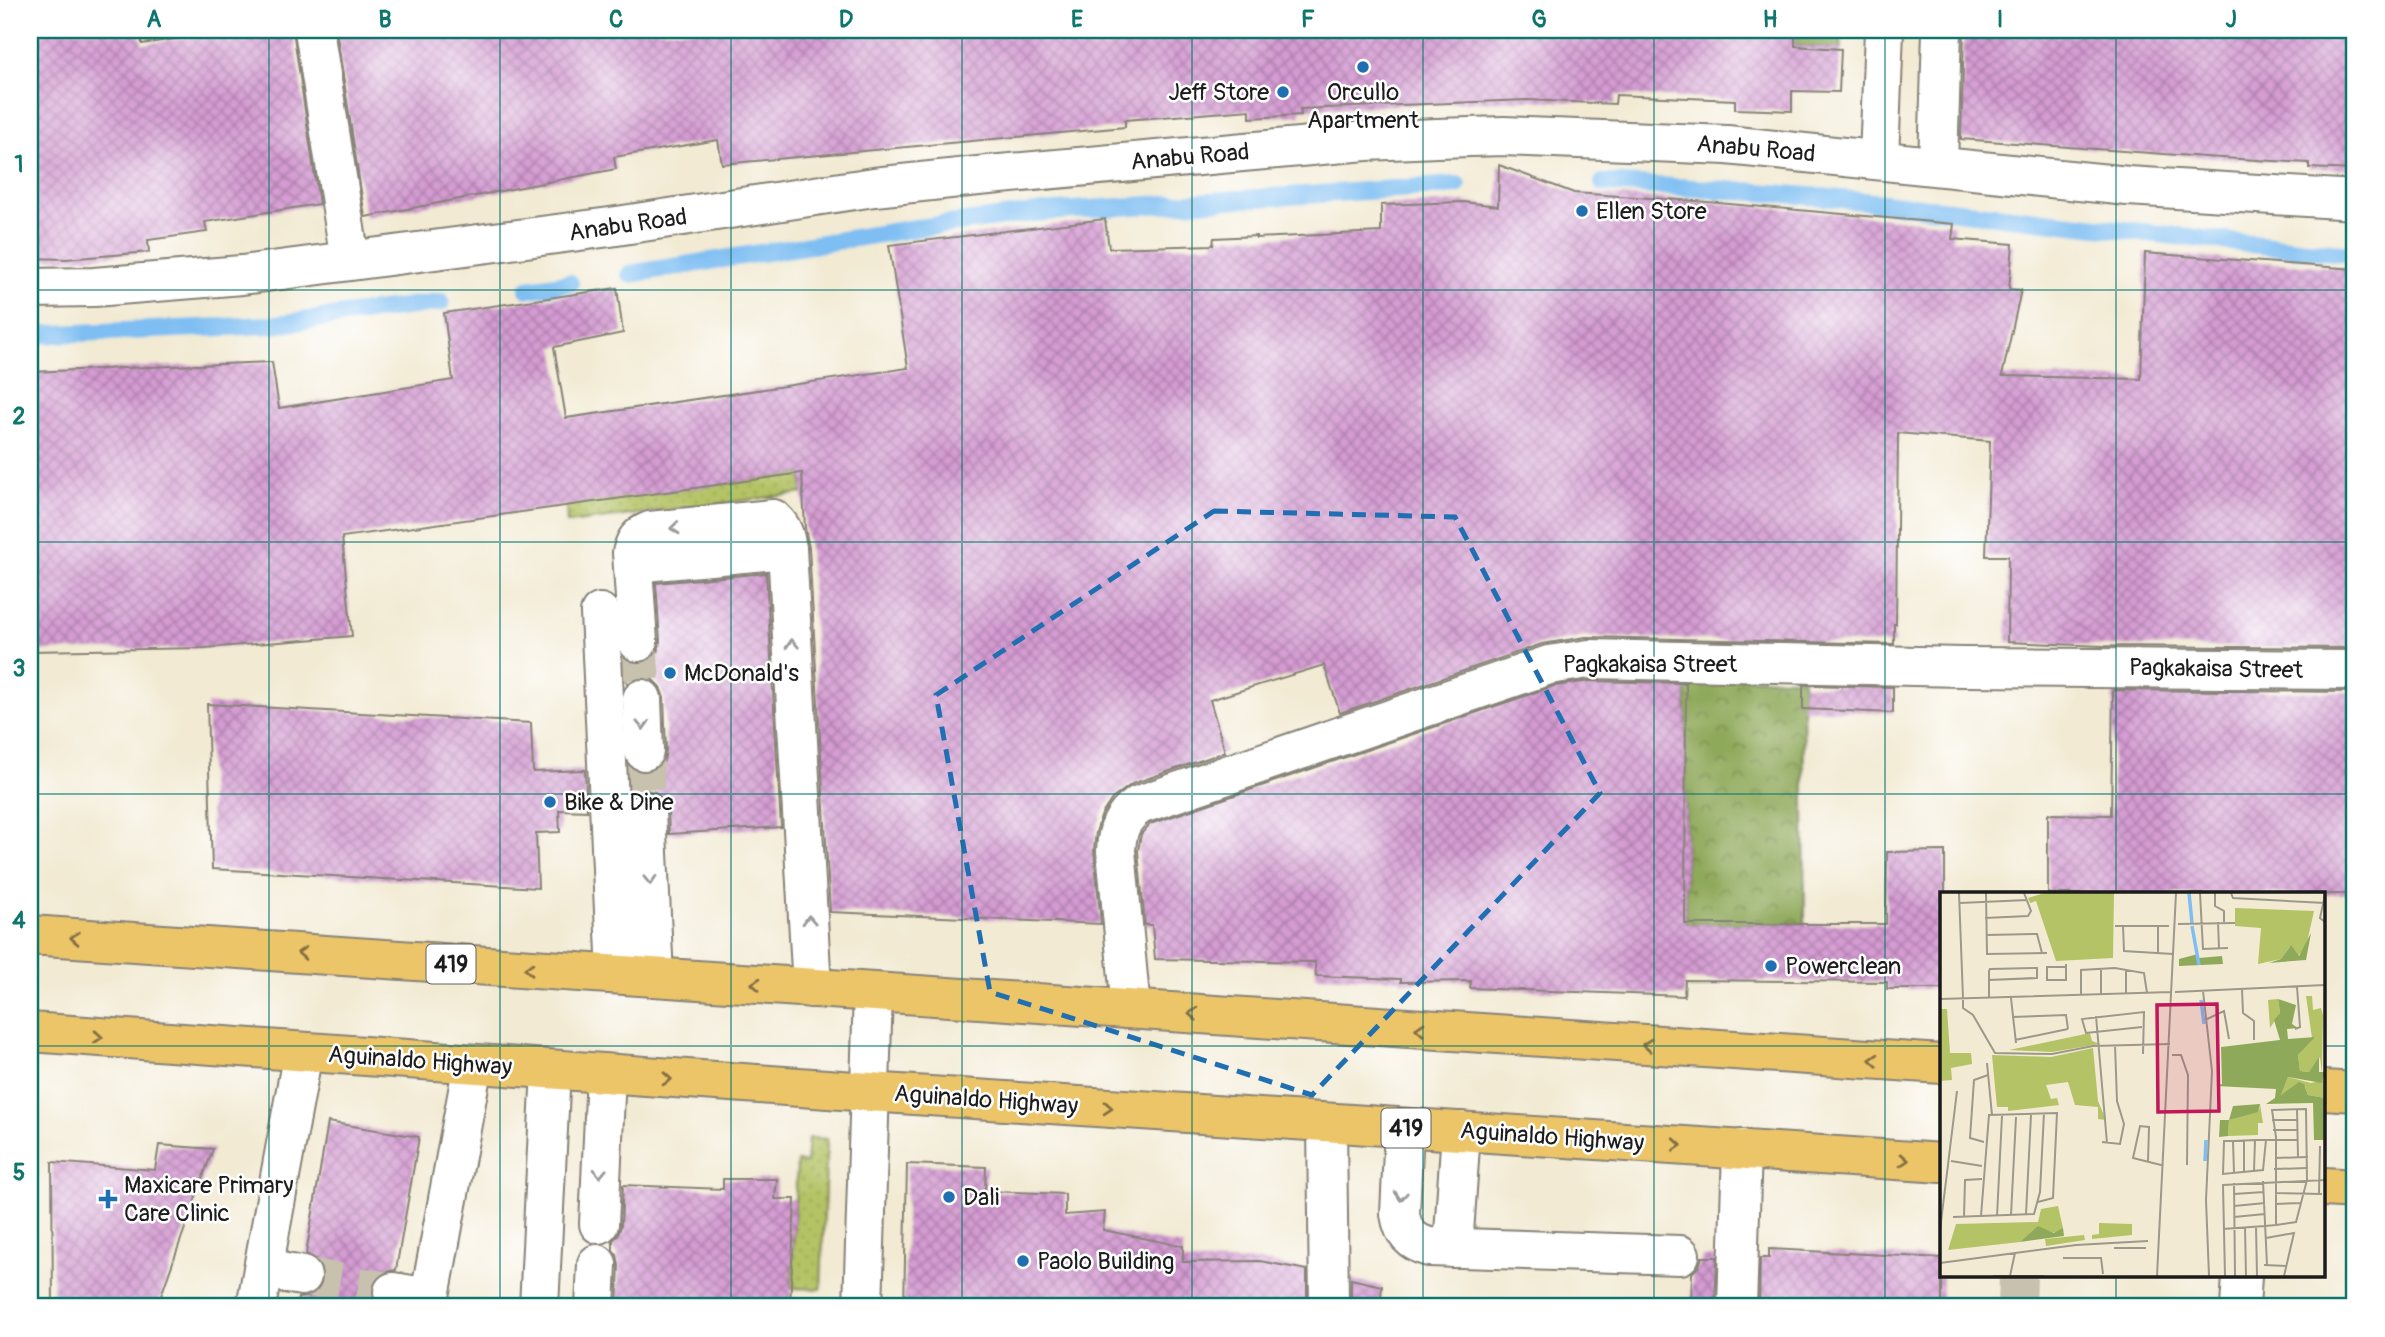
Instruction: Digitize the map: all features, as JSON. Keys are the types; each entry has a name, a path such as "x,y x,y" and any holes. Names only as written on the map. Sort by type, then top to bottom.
{"highway":[{"name":"419","path":"30,935 1940,1065"},
{"name":"Aguinaldo Highway","path":"30,1032 606,1074 1940,1163"},
{"path":"2326,1090 2355,1092"},
{"path":"2326,1187 2355,1189"}],"street":[{"path":"314,30 350,260"},
{"path":"1879,160 1884,30"},
{"path":"1938,166 1942,30"},
{"name":"Anabu Road","path":"30,288 168,282 242,275 699,215 874,187 1366,141 1504,136 1727,145 2128,187 2355,201"},
{"path":"638,642 633,563 634,543 640,535 649,531 773,519 780,526 785,535 787,549 812,988"},
{"path":"600,613 636,976"},
{"name":"Pagkakaisa Street","path":"1131,1009 1116,851 1117,832 1126,814 1139,805 1549,665 1589,659 1950,667 2355,670"},
{"path":"642,699 644,751"},
{"path":"636,976 646,811"},
{"path":"863,1307 873,992"},
{"path":"257,1307 303,1052"},
{"path":"393,1292 429,1303 472,1064"},
{"path":"539,1307 551,1070"},
{"path":"598,1224 606,1074"},
{"path":"1327,1123 1329,1307"},
{"path":"1405,1128 1400,1214 1408,1237 1418,1244 1429,1247 1680,1255"},
{"path":"1453,1248 1461,1131"},
{"path":"1738,1307 1742,1149"},
{"path":"595,1307 597,1264"},
{"path":"263,1269 302,1276"},
{"path":"2240,1307 2242,1278"}],"highlighted area":[{"path":"1214,511 1455,517 1600,793 1312,1095 990,992 936,695"}],"green space":[{"path":"1795,30 1840,30 1841,49 1795,46"},
{"path":"802,473 803,493 567,523 566,505"},
{"path":"1686,677 1803,679 1805,924 1685,924"},
{"path":"808,1138 827,1139 821,1289 791,1288 797,1162 806,1163"}],"building":[{"path":"30,30 140,30 142,44 232,30 293,30 319,204 205,222 207,232 148,240 149,252 66,259 30,258"},
{"path":"336,30 1795,30 1795,46 1841,49 1839,92 1792,91 1792,111 1735,109 1735,100 1616,95 1615,104 1527,100 1300,109 1301,115 1250,118 1250,110 1125,120 1125,127 722,164 718,140 614,157 616,169 365,217"},
{"path":"1964,30 2355,30 2355,170 2309,168 2309,163 1961,139"},
{"path":"1499,165 1574,193 1954,224 1952,239 2013,244 2009,289 2021,290 2002,376 2141,379 2145,253 2355,269 2355,648 2104,646 2007,642 2008,556 1986,556 1990,441 1898,433 1894,644 1586,637 1542,644 1340,713 1324,665 1210,700 1225,752 1132,784 1112,799 1102,814 1094,850 1101,924 830,912 809,548 805,528 802,473 342,537 352,636 205,648 30,651 30,372 272,362 279,408 453,380 444,313 617,288 623,333 554,347 566,418 908,368 889,245 1105,219 1109,248 1213,245 1214,238 1381,232 1381,205 1463,202 1498,206"},
{"path":"766,573 781,827 669,834 668,811 664,800 655,792 646,790 631,797 630,767 634,771 646,773 656,769 664,761 664,698 660,687 652,679 640,677 627,684 625,659 640,664 651,660 658,651 660,641 656,583"},
{"path":"1590,681 1686,683 1685,924 1886,924 1887,852 1945,851 1945,892 1940,892 1940,989 1887,989 1887,982 1685,980 1684,996 1470,988 1471,981 1401,982 1401,979 1316,976 1315,962 1155,959 1152,925 1145,925 1138,851 1141,834 1150,824 1554,686"},
{"path":"1803,685 1893,687 1893,713 1803,709"},
{"path":"2113,690 2355,692 2355,894 2048,892 2048,814 2111,815"},
{"path":"207,704 531,723 533,772 585,770 587,811 559,810 560,832 536,833 538,888 212,869"},
{"path":"328,1122 419,1137 396,1270 385,1272 377,1278 372,1288 372,1299 378,1307 297,1307 298,1298 309,1297 318,1291 324,1279 317,1260 306,1254"},
{"path":"159,1145 213,1149 157,1307 53,1307 52,1162 155,1170"},
{"path":"907,1164 986,1167 985,1191 1065,1194 1065,1215 1105,1212 1103,1230 1183,1246 1183,1262 1260,1261 1307,1270 1307,1307 904,1307"},
{"path":"723,1179 777,1179 775,1199 795,1199 790,1307 617,1307 619,1265 613,1250 613,1240 621,1225 623,1185 723,1189"},
{"path":"1769,1249 1940,1258 1942,1307 1759,1307 1760,1258 1769,1258"},
{"path":"1702,1257 1717,1257 1715,1307 1691,1307 1692,1273 1699,1266"},
{"path":"1351,1279 1382,1286 1380,1307 1351,1307"}],"waterway":[{"path":"1603,183 1821,197 2355,254"},
{"path":"630,274 910,229 1043,212 1457,185"},
{"path":"528,289 570,283"},
{"path":"30,335 272,325 441,302"}],"tunnel":[{"path":"638,642 642,699"},
{"path":"644,751 646,812"},
{"path":"302,1276 393,1292"},
{"path":"2017,1307 2018,1278"}],"place":[{"name":"Orcullo Apartment","path":"1363,67"},
{"name":"Jeff Store","path":"1283,92"},
{"name":"Ellen Store","path":"1582,211"},
{"name":"McDonald's","path":"670,673"},
{"name":"Bike & Dine","path":"550,802"},
{"name":"Powerclean","path":"1771,966"},
{"name":"Dali","path":"949,1197"},
{"name":"Maxicare Primary Care Clinic","path":"108,1199"},
{"name":"Paolo Building","path":"1023,1261"}]}
